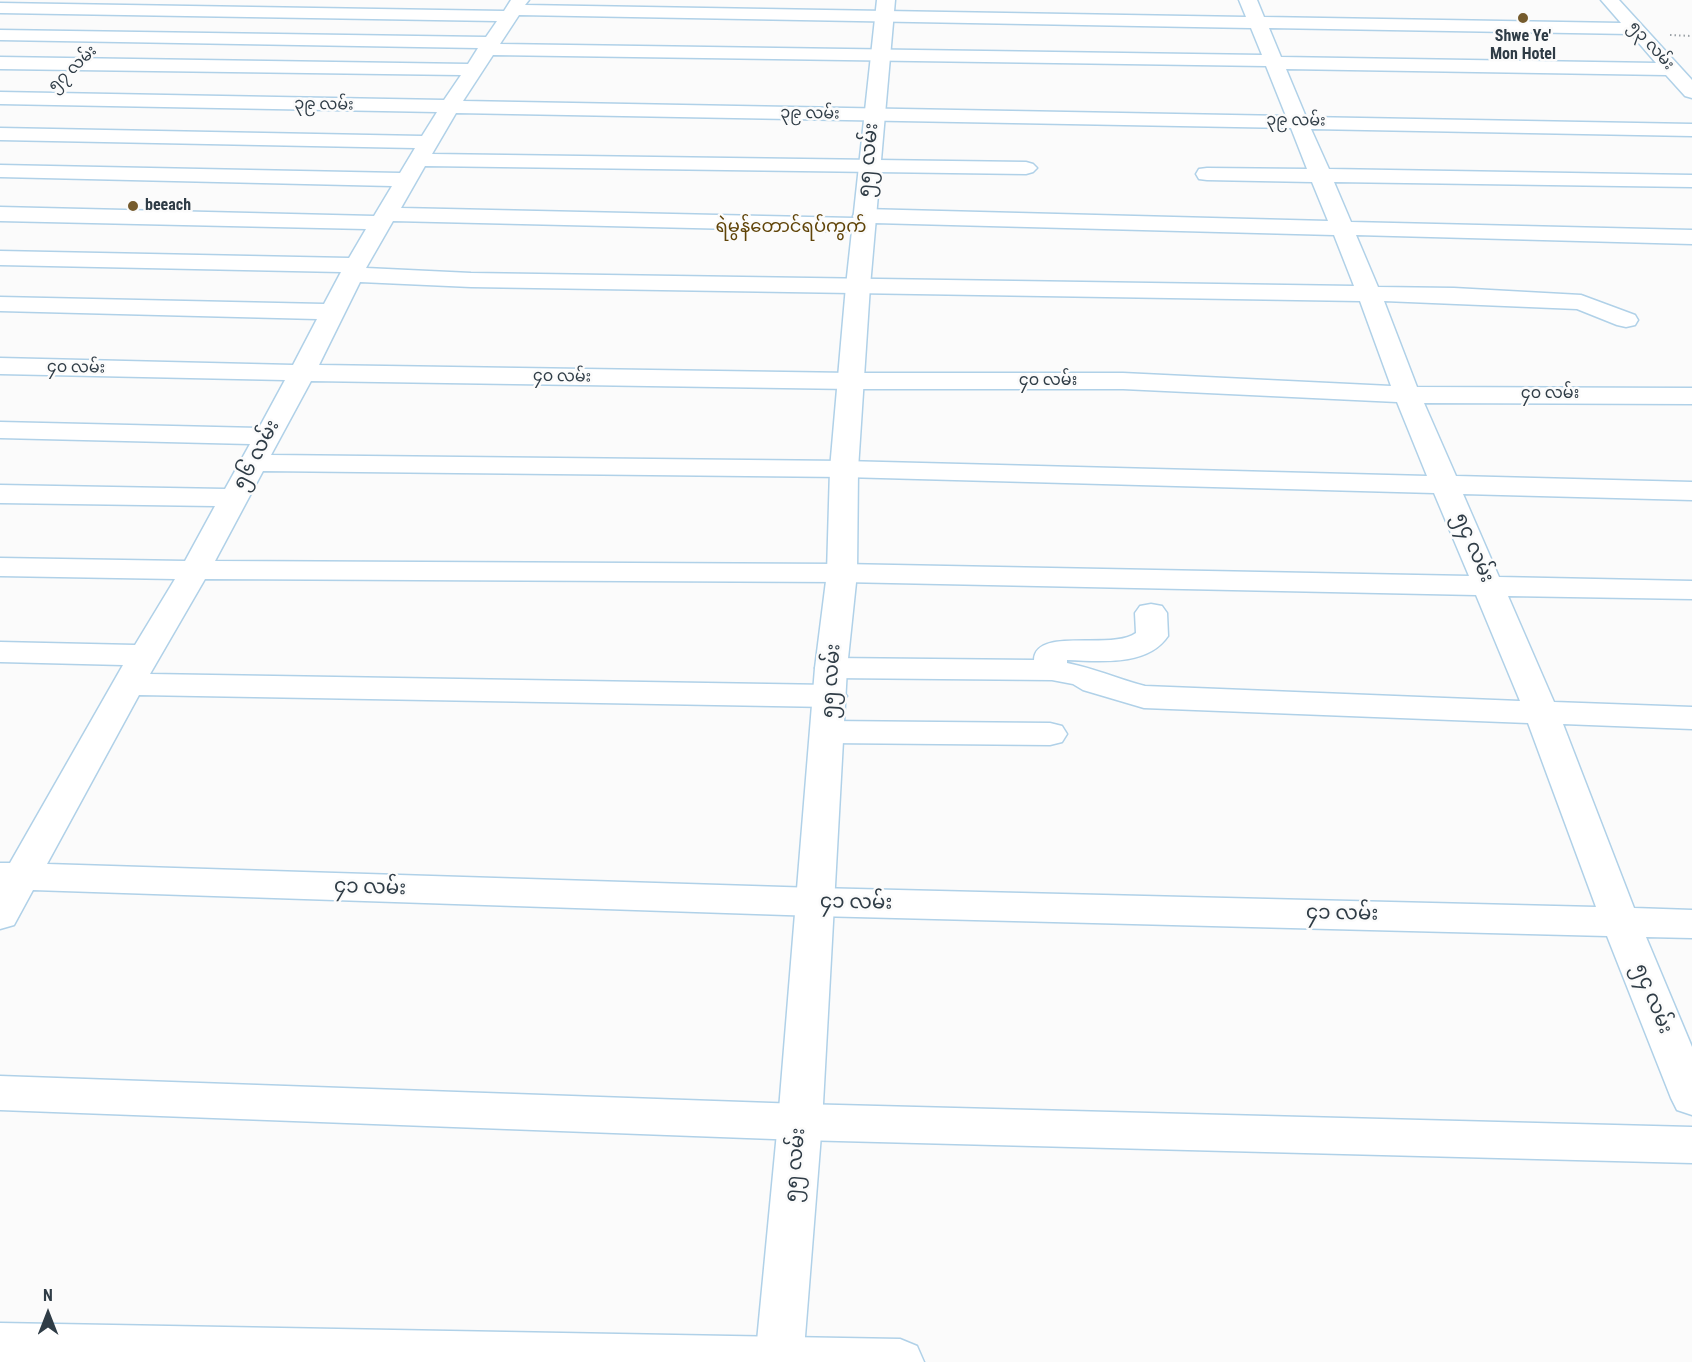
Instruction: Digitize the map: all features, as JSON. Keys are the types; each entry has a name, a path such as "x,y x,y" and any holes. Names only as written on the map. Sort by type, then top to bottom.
{"street":[{"name":"၅၃ လမ်း","path":"1610,0 1692,92"},
{"path":"0,8 140,5 1252,12 1636,29"},
{"name":"၅၇ လမ်း","path":"1,135 140,5"},
{"name":"၅၆ လမ်း","path":"0,915 10,877 195,570 302,373 354,269 449,108 515,8"},
{"name":"၅၅ လမ်း","path":"780,1360 800,1122 831,682 842,573 844,469 858,286 871,165 879,56 886,8"},
{"name":"၅၄ လမ်း","path":"1252,12 1369,293 1407,395 1490,586 1541,711 1620,921 1692,1098"},
{"path":"0,35 106,37 484,54"},
{"path":"0,63 78,64 484,54 879,56 1672,69"},
{"name":"၃၉ လမ်း","path":"0,98 1692,130"},
{"path":"1,135 418,161 1026,168"},
{"path":"0,171 418,161"},
{"path":"1207,174 1692,181"},
{"path":"0,214 384,219 864,220 1342,228 1692,237"},
{"path":"0,258 354,269 417,279 504,282 589,281 1369,293 1581,302 1626,320"},
{"path":"0,304 332,312"},
{"name":"၄၀ လမ်း","path":"0,366 851,381 1124,381 1407,395 1692,396"},
{"path":"0,430 267,435"},
{"path":"253,462 844,469 1692,491"},
{"path":"0,494 234,498"},
{"path":"0,567 842,573 1692,590"},
{"path":"1052,670 1050,656 1057,650 1123,650 1146,642 1152,636 1151,613"},
{"path":"0,652 145,655"},
{"path":"128,684 831,682 1052,670 1083,675 1095,683 1144,697 1692,718"},
{"path":"828,732 1050,734"},
{"name":"၄၁ လမ်း","path":"10,877 816,902 1692,924"},
{"path":"0,1093 800,1122 1692,1145"},
{"path":"0,1345 900,1362"}],"place":[{"name":"Shwe Ye' Mon Hotel","path":"1523,18"},
{"name":"beeach","path":"133,206"}],"district":[{"name":"ရဲမွန်တောင်ရပ်ကွက်","path":"791,227"}]}
